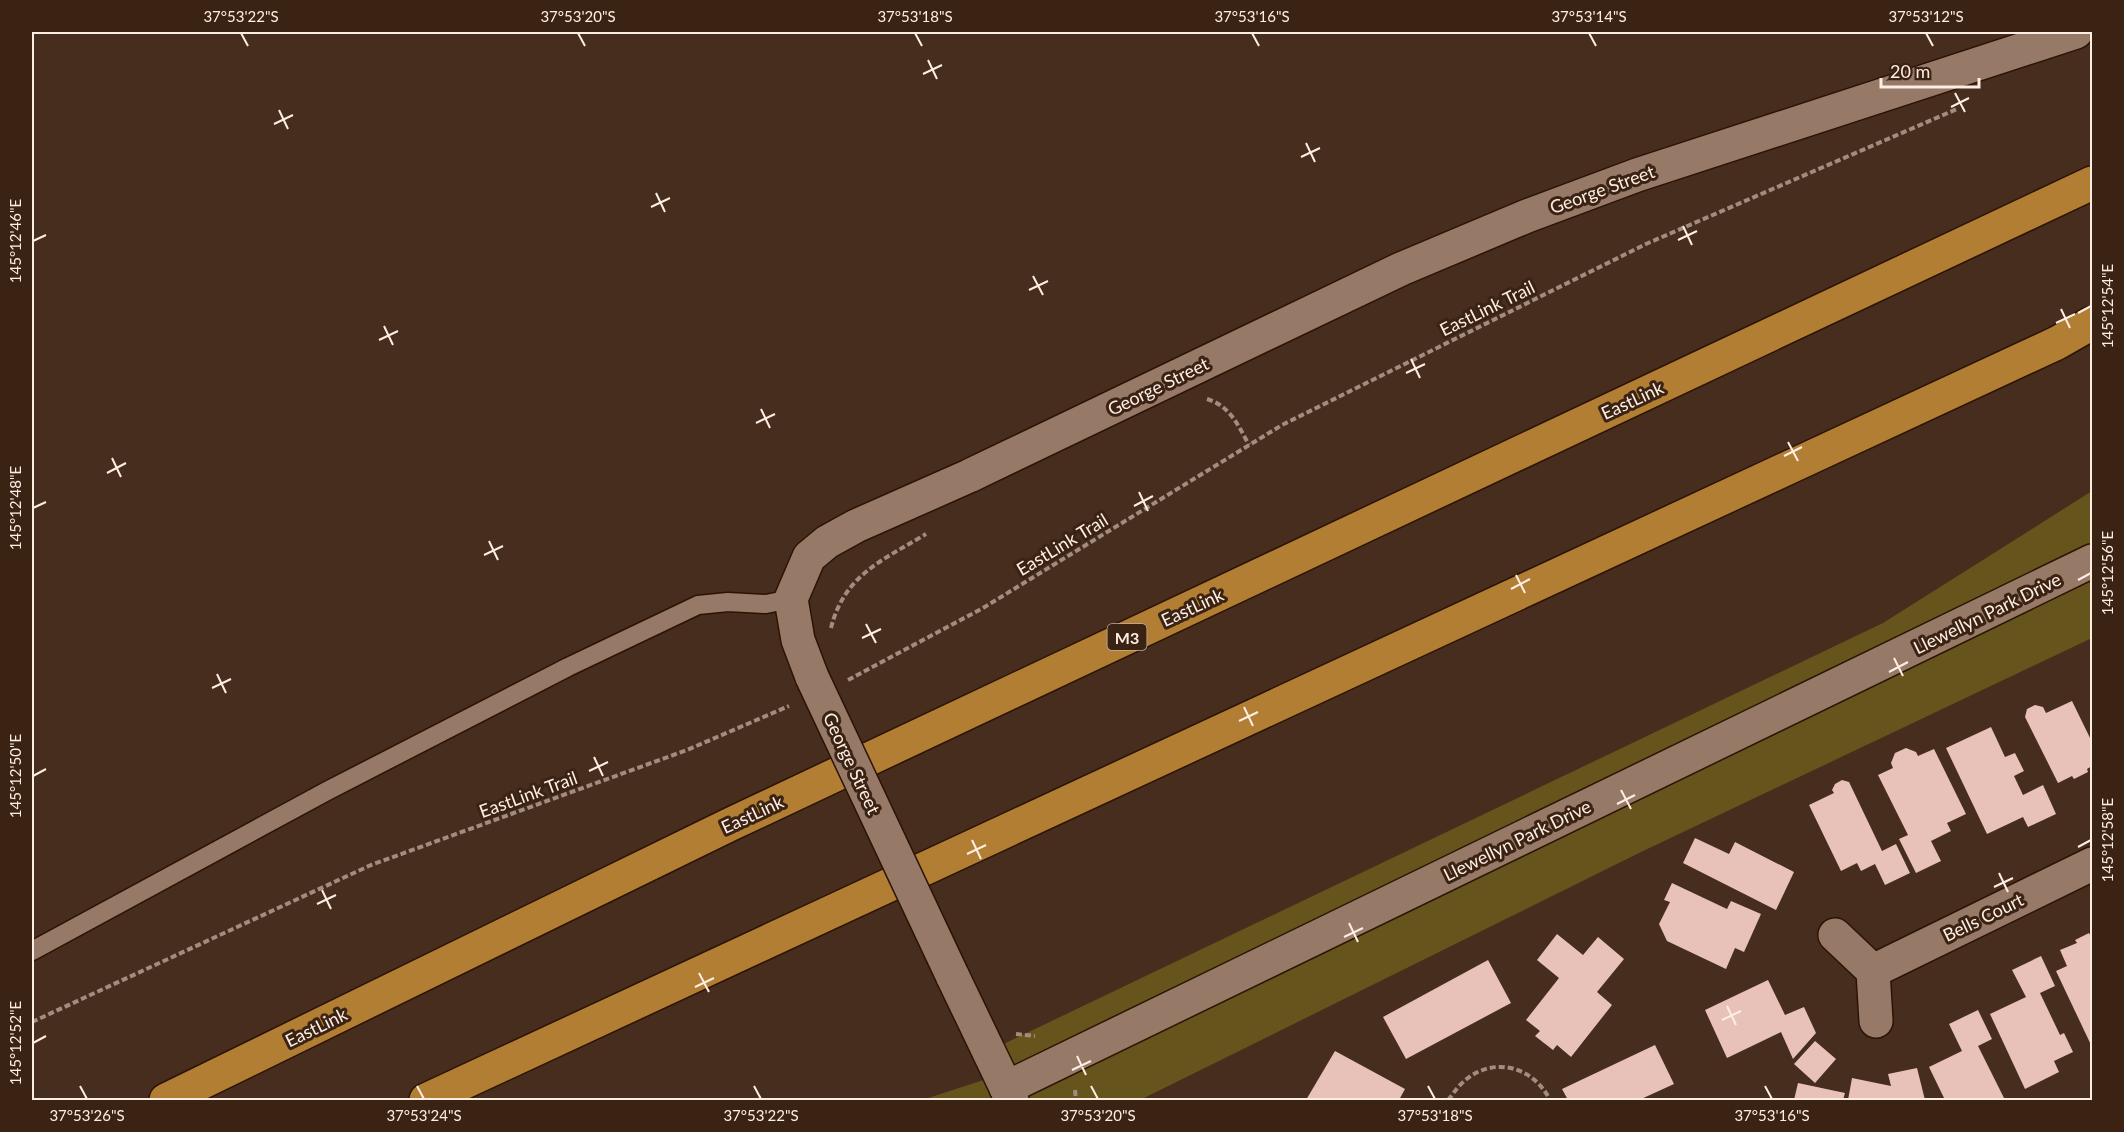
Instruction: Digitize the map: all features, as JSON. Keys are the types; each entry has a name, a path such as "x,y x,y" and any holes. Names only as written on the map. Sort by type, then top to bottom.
{"highway":[{"name":"EastLink","path":"166,1101 731,824 2092,183"},
{"path":"426,1101 2057,343 2092,323"}],"street":[{"name":"George Street","path":"1009,1094 952,975 827,679 798,640 792,599 809,557 827,542 856,526 980,471 1401,269 1527,216 1637,175 2076,32"},
{"name":"Llewellyn Park Drive","path":"1009,1094 2092,561"},
{"name":"Bells Court","path":"1873,971 2092,864"},
{"path":"1834,935 1873,971 1876,1021"}],"lane":[{"path":"32,951 338,786 568,667 698,605 728,602 766,604 792,599"}],"path":[{"name":"EastLink Trail","path":"827,679 983,608 1282,425 1646,244 1959,108"},
{"path":"1202,399 1209,399 1224,406 1250,445"},
{"path":"831,631 836,608 849,588 863,573 926,534"},
{"name":"EastLink Trail","path":"32,1022 371,865 687,750 791,705"},
{"path":"1448,1101 1460,1085 1474,1074 1491,1067 1524,1072 1538,1083 1550,1101"}],"shaded area":[{"path":"2092,491 2092,638 1641,852 1140,1100 922,1100 999,1075 989,1051 1883,623"}],"building":[{"path":"2072,701 2092,742 2092,766 2087,769 2088,772 2074,779 2072,776 2058,783 2025,717 2027,709 2035,705 2043,707 2046,713"},
{"path":"1991,727 2005,757 2015,753 2024,771 2014,776 2023,795 2043,785 2056,814 2028,827 2023,817 1987,834 1946,748"},
{"path":"1906,748 1916,752 1918,756 1934,749 1966,814 1947,823 1951,831 1931,841 1941,861 1916,873 1899,839 1908,835 1878,775 1893,768 1891,763 1895,753"},
{"path":"1842,780 1849,782 1882,851 1896,844 1910,873 1885,885 1875,864 1861,871 1857,863 1841,871 1809,805 1834,793 1832,790 1835,784"},
{"path":"1695,838 1729,854 1735,842 1794,872 1776,910 1683,863"},
{"path":"1672,883 1727,909 1731,901 1761,914 1744,952 1735,948 1726,969 1667,941 1659,924 1670,902 1664,900"},
{"path":"2089,933 2092,934 2092,1047 2056,971 2067,966 2060,950 2077,943 2075,940"},
{"path":"1557,934 1583,955 1598,937 1624,959 1597,992 1612,1005 1571,1057 1557,1045 1553,1050 1535,1036 1540,1031 1526,1020 1559,978 1537,960"},
{"path":"2041,956 2055,986 2040,993 2060,1035 2064,1033 2073,1052 2054,1061 2059,1072 2025,1089 1990,1014 2026,997 2012,970"},
{"path":"1488,960 1511,1003 1406,1059 1383,1017"},
{"path":"1768,980 1785,1015 1804,1007 1816,1033 1793,1059 1781,1032 1727,1058 1705,1010"},
{"path":"1978,1010 1992,1039 1978,1046 2005,1100 1945,1100 1929,1067 1962,1051 1949,1024"},
{"path":"1815,1041 1836,1059 1815,1083 1794,1064"},
{"path":"1655,1045 1674,1084 1639,1100 1568,1100 1562,1089"},
{"path":"1335,1051 1405,1089 1399,1100 1306,1100"},
{"path":"1917,1068 1925,1100 1848,1100 1852,1078 1891,1086 1888,1074"},
{"path":"1798,1083 1845,1093 1843,1100 1794,1100"}]}
